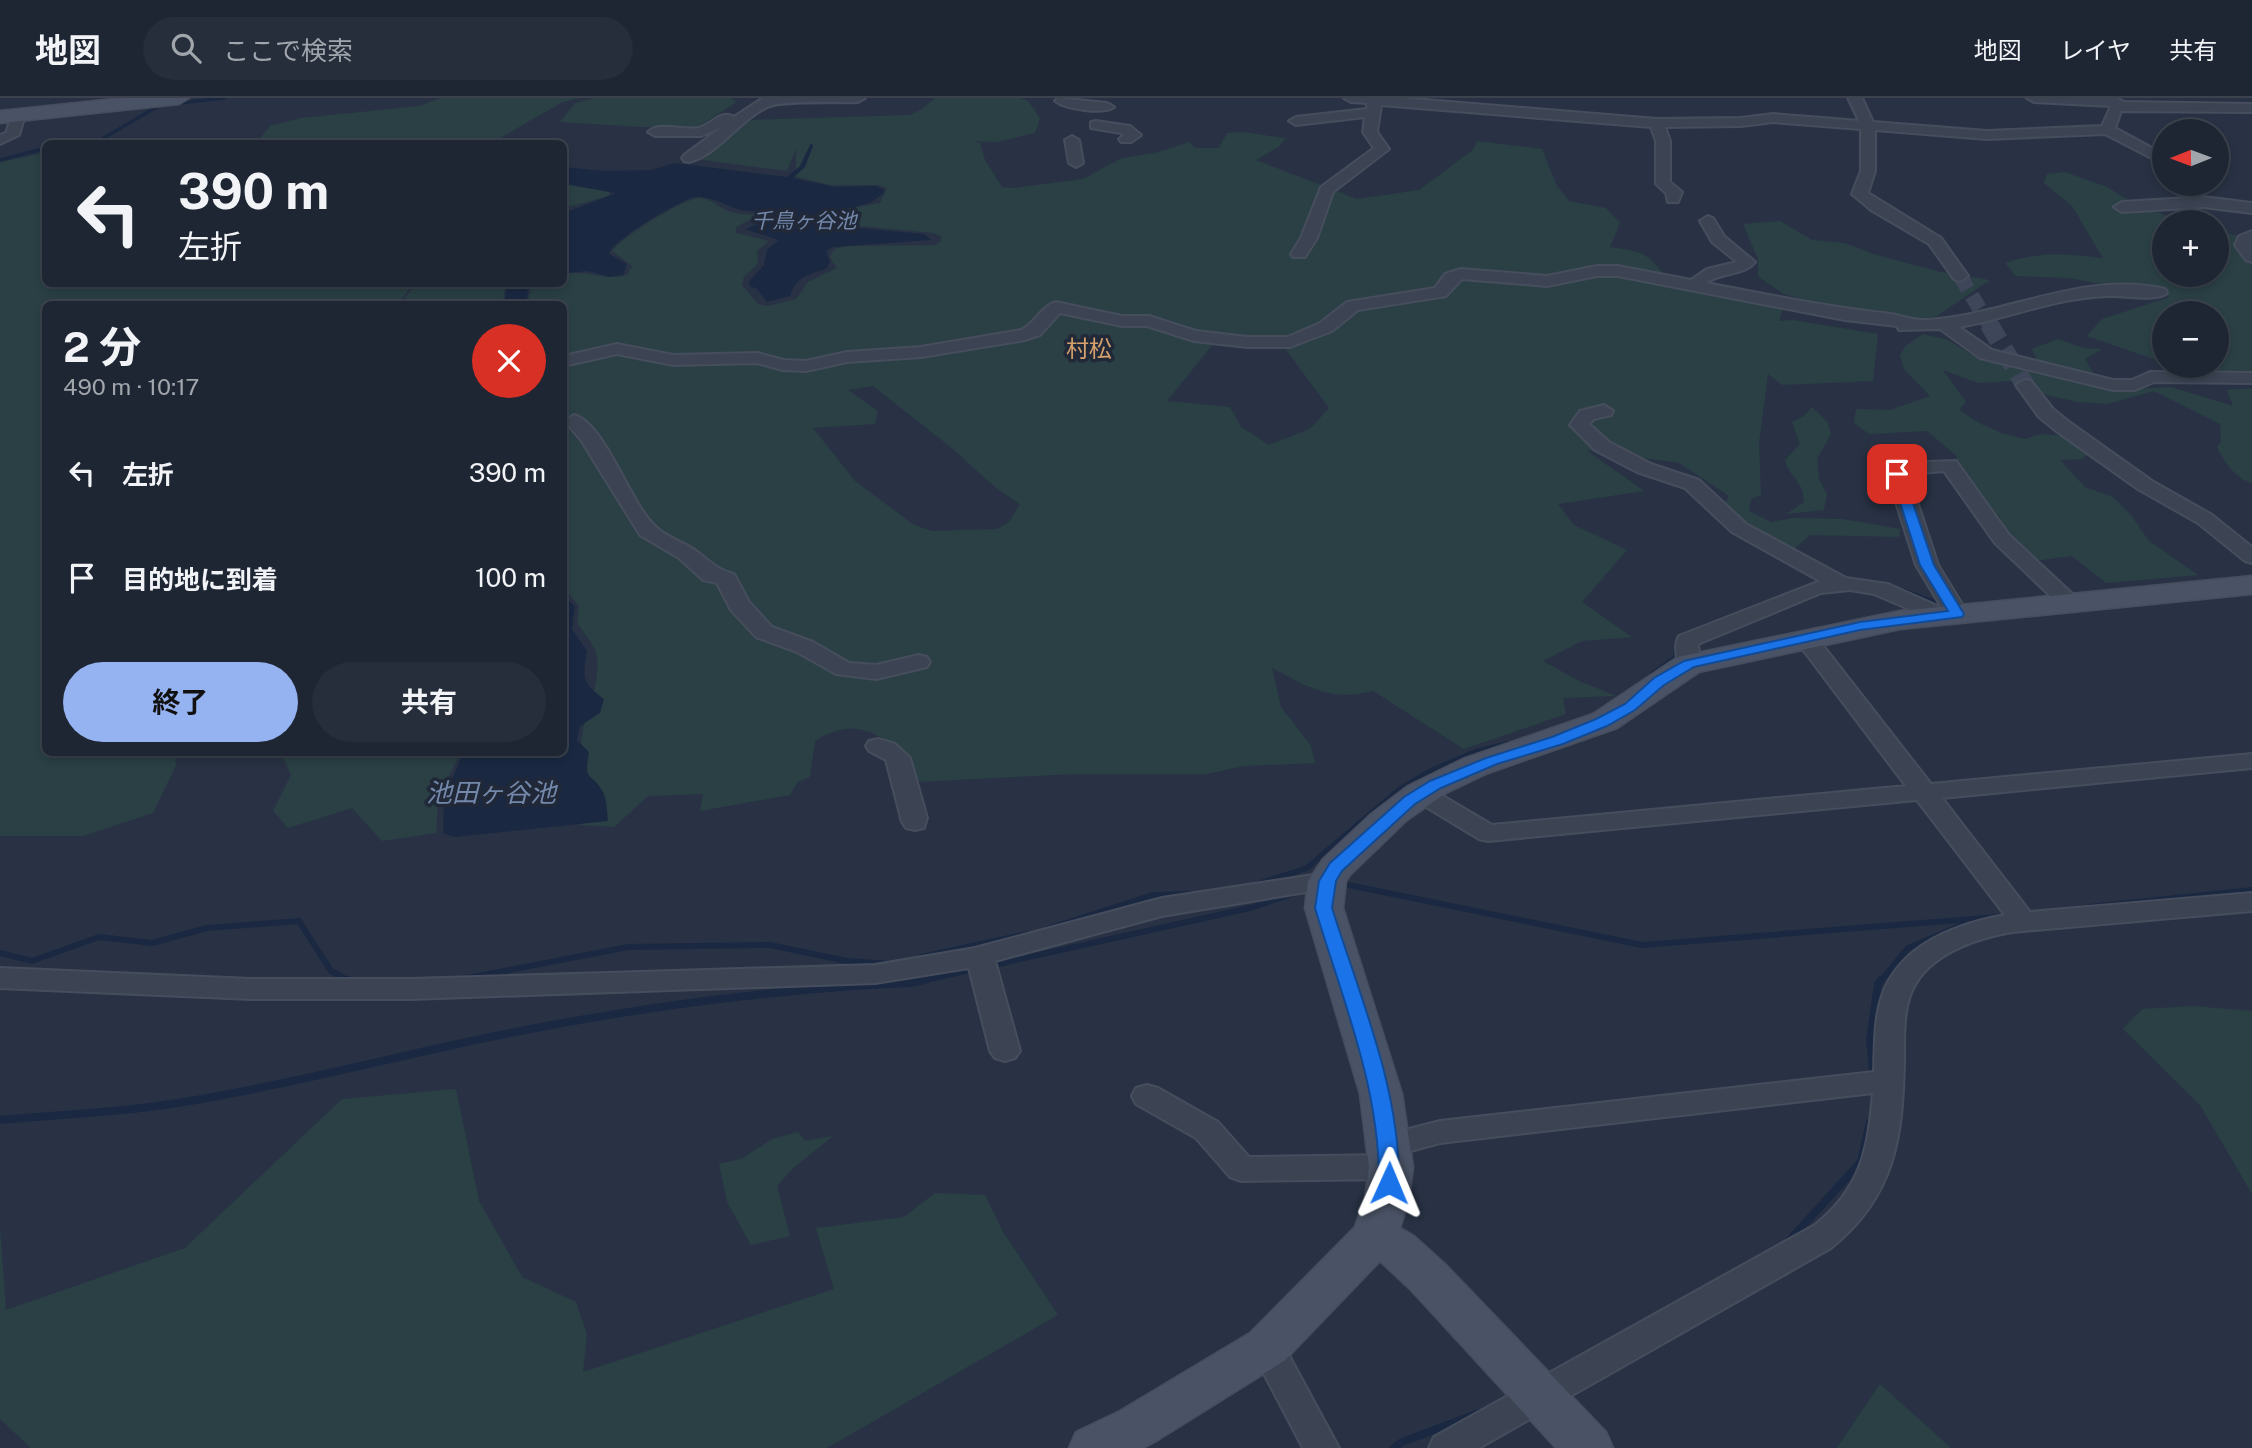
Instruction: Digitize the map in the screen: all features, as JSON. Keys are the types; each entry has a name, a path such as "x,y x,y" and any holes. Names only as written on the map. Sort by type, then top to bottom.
{"street":[{"path":"689,159 711,145 723,131 770,99 858,98"},
{"path":"1351,98 1374,104 1657,124 1741,122 1773,118 2000,135 2107,130 2152,154"},
{"path":"1574,98 1577,117"},
{"path":"1855,98 1868,126 1868,171 1860,194 1896,219 1929,235 1944,249 1959,276"},
{"path":"2034,98 2113,101 2121,106"},
{"path":"0,140 12,135 16,129 9,116 167,99"},
{"path":"1062,101 1107,107"},
{"path":"1296,121 1374,104"},
{"path":"1299,254 1309,238 1326,190 1380,152 1380,146 1370,131 1374,104"},
{"path":"2107,130 2115,108 2121,106 2252,108"},
{"path":"655,132 701,132 738,113 748,113"},
{"path":"1657,124 1664,141 1663,184 1674,192 1673,199"},
{"path":"1096,125 1125,129 1135,135 1126,139"},
{"path":"1072,140 1076,163"},
{"path":"2205,196 2212,203"},
{"path":"2122,206 2212,203 2252,208"},
{"path":"1695,285 1702,277 1746,262 1718,239 1707,221"},
{"path":"2252,236 2245,239 2243,245 2252,257"},
{"path":"567,360 617,349 673,360 757,358 783,365 813,365 848,357 921,352 1024,335 1034,331 1056,307 1122,321 1149,321 1194,336 1247,342 1290,342 1326,327 1353,306 1440,292 1454,275 1487,274 1547,281 1597,271 1618,271 1759,300 1804,305 1855,317 1909,322 1919,326"},
{"path":"1797,317 1853,324 1919,326 1944,324 2085,293 2129,290 2159,293"},
{"path":"1944,324 1986,354 2107,384 2121,386 2143,383 2150,377 2252,378"},
{"path":"2025,385 2046,413 2062,426 2145,485 2205,519 2252,557"},
{"path":"1604,411 1587,415 1579,425 1602,446 1644,468 1692,484 1739,528 1838,583"},
{"path":"574,421 595,447 647,531 685,554 711,575 726,579 738,605 764,632 805,647 851,671 876,672 919,662"},
{"path":"1948,615 1927,565 1897,474 1902,469 1949,465 2002,539 2071,603"},
{"path":"1689,664 1687,642 1816,588 1838,583 1888,589 1948,615"},
{"path":"1094,1448 1138,1426 1267,1347 1375,1236 1384,1209 1390,1156 1381,1094 1329,932 1324,908 1327,881 1336,867 1409,801 1435,785 1491,761 1557,741 1615,716 1630,707 1659,681 1689,664 1860,626 2252,584"},
{"path":"1806,639 2024,922"},
{"path":"878,746 894,752 901,764 906,779 906,796 913,808 915,822"},
{"path":"1422,794 1488,833 2252,761"},
{"path":"0,978 251,989 411,989 875,974 980,958 1141,911 1327,881"},
{"path":"1447,1448 1820,1239 1841,1222 1866,1191 1884,1126 1894,996 1908,974 1926,956 1956,939 1986,929 2024,922 2252,902"},
{"path":"980,958 1005,1051"},
{"path":"1147,1096 1207,1130 1241,1169 1390,1156 1440,1132 1889,1081"},
{"path":"1375,1236 1408,1258 1588,1448"},
{"path":"1267,1347 1321,1448"}],"green space":[{"path":"441,98 580,98 563,102 496,140 258,140 270,126 302,118 419,106"},
{"path":"595,98 731,98 737,102 692,130 560,122 575,103"},
{"path":"935,98 1020,98 1028,101 1040,118 1035,133 997,142 972,141 980,143 985,160 1002,187 1014,188 1083,179 1122,158 1155,153 1190,142 1195,148 1219,148 1227,133 1242,132 1285,138 1280,146 1256,160 1357,199 1419,190 1473,150 1477,141 1542,149 1556,184 1569,201 1606,208 1620,223 1610,247 1647,257 1672,285 1783,309 1779,321 1793,320 1878,334 1873,381 1782,385 1768,374 1759,442 1761,495 1751,499 1749,511 1771,522 1793,518 1842,519 1900,529 1899,537 1810,535 1792,551 1723,507 1729,496 1679,463 1586,450 1644,491 1558,504 1574,525 1627,550 1582,602 1632,637 1582,641 1543,661 1577,680 1616,696 1563,698 1566,714 1464,749 1373,691 1332,694 1309,687 1272,668 1281,707 1311,746 1315,763 1243,766 1207,774 1074,774 917,782 906,751 872,733 852,729 841,730 815,741 810,777 798,782 790,795 700,811 703,794 648,796 614,827 580,825 593,790 584,770 581,752 585,721 597,675 597,656 577,623 579,606 567,592 567,301 528,301 531,288 567,287 567,274 612,277 627,275 632,266 612,251 640,228 669,210 701,198 731,212 759,215 736,227 736,233 769,241 757,251 758,264 744,276 742,285 758,304 768,306 796,299 808,282 837,268 830,257 834,249 848,246 935,245 942,237 934,233 848,225 840,221 838,216 846,209 880,203 887,188 878,185 830,185 796,177 796,149 787,171 696,159 746,120 910,115","holes":["1213,344 1284,347 1329,408 1310,429 1269,445 1241,427 1230,407 1167,401","873,386 953,449 996,488 1020,504 1009,522 997,529 932,531 914,525 855,481 813,428 875,424 878,411 848,390"]},
{"path":"42,154 42,287 411,287 400,301 42,301 42,756 175,756 176,765 153,813 83,836 0,836 0,162"},
{"path":"2065,172 2107,187 2152,210 2152,287 2229,287 2229,234 2247,238 2252,258 2252,378 2229,377 2229,301 2158,301 2170,297 2069,278 2016,276 2005,263 2042,255 2103,258 2072,206 2044,183 2047,174"},
{"path":"567,184 609,192 609,196 567,207"},
{"path":"1780,221 1812,240 1845,243 1873,254 1941,272 1990,280 1937,316 1913,321 1842,312 1782,293 1758,276 1758,259 1743,224"},
{"path":"413,287 505,288 503,301 403,301"},
{"path":"2152,303 2152,358 2087,336 2102,319"},
{"path":"1923,334 1948,340 1979,359 2041,369 2032,349 2058,339 2083,348 2102,349 2085,359 2101,385 2129,389 2171,387 2233,406 2227,390 2252,388 2252,483 2236,474 2220,453 2217,447 2221,442 2220,424 2154,391 2107,404 2078,402 2030,391 2015,381 1978,383 1943,370 1966,402 1959,410 1979,423 2004,434 2025,439 2041,434 2062,436 2088,454 2082,459 2060,460 2085,487 2113,497 2131,515 2149,541 2198,575 2106,583 2072,556 2026,562 1997,532 2000,515 1992,523 1955,473 1957,456 1927,431 1869,434 1854,423 1856,409 1890,410 1930,396 1904,369 1900,356 1905,346"},
{"path":"1812,407 1828,423 1831,434 1817,459 1819,479 1827,494 1824,510 1786,514 1804,502 1802,489 1785,460 1800,444 1792,422 1804,416"},
{"path":"282,756 459,756 438,800 436,833 382,841 352,808 288,828 273,811 291,775"},
{"path":"2193,1006 2252,1011 2252,1194 2200,1105 2123,1029 2142,1009"},
{"path":"456,1089 479,1201 522,1277 576,1302 587,1334 583,1372 834,1289 816,1228 904,1217 935,1193 985,1195 1003,1232 1058,1315 827,1448 31,1448 0,1419 0,1227 6,1310 185,1248 342,1099"},
{"path":"798,1132 805,1141 833,1136 792,1169 777,1186 790,1236 751,1245 727,1202 719,1164 741,1159 772,1139"},
{"path":"1880,1384 1951,1448 1837,1448"}],"water":[{"name":"千鳥ヶ谷池","path":"811,143 813,146 805,167 793,178 835,187 875,186 884,189 884,193 870,203 838,211 836,221 849,227 924,234 931,240 833,247 826,251 830,262 826,269 799,280 790,296 767,302 757,289 750,286 749,281 764,265 767,250 779,240 745,229 772,219 773,214 740,210 710,198 696,197 648,221 613,248 609,254 627,264 623,275 609,277 588,271 567,273 567,212 616,193 567,185 567,167 605,171 651,170 675,163 787,177 800,166"},
{"path":"529,287 527,301 505,301 506,288"},
{"name":"池田ヶ谷池","path":"567,599 575,606 572,629 587,651 585,679 604,699 600,713 580,726 577,740 589,752 588,773 603,792 608,821 454,837 443,833 444,798 462,756 567,756"}],"waterway":[{"path":"100,140 160,105 225,98"},
{"path":"0,160 42,149"},
{"path":"1848,579 1886,584"},
{"path":"1896,588 1947,607"},
{"path":"1653,674 1676,658 1677,648"},
{"path":"1258,884 1307,868 1399,790 1429,772 1473,753 1507,744"},
{"path":"1339,883 1642,945 1999,917"},
{"path":"2090,907 2252,890"},
{"path":"989,966 1250,908 1295,893"},
{"path":"1047,929 1153,895 1192,894"},
{"path":"0,953 32,961 99,937 152,943 207,928 299,921 331,971 351,982"},
{"path":"1880,982 1908,948 1972,921"},
{"path":"921,957 1027,934"},
{"path":"468,978 628,947 770,945 847,961 893,964"},
{"path":"916,982 975,969"},
{"path":"348,980 352,982"},
{"path":"0,1120 167,1105 267,1087 495,1036 650,1009 753,995 925,980"},
{"path":"1874,1080 1870,1040 1878,984 1881,980"},
{"path":"1787,1243 1861,1162 1870,1122"},
{"path":"1394,1448 1402,1442 1479,1413"}],"tunnel":[{"path":"1960,276 1990,326"},
{"path":"1989,324 2025,385"}],"district":[{"name":"村松","path":"1089,349"}],"route":[{"path":"1389,1183 1391,1167 1381,1094 1329,932 1324,908 1327,881 1336,867 1409,801 1435,785 1491,761 1557,741 1615,716 1630,707 1659,681 1689,664 1860,626 1957,614 1927,565 1897,474"}]}
